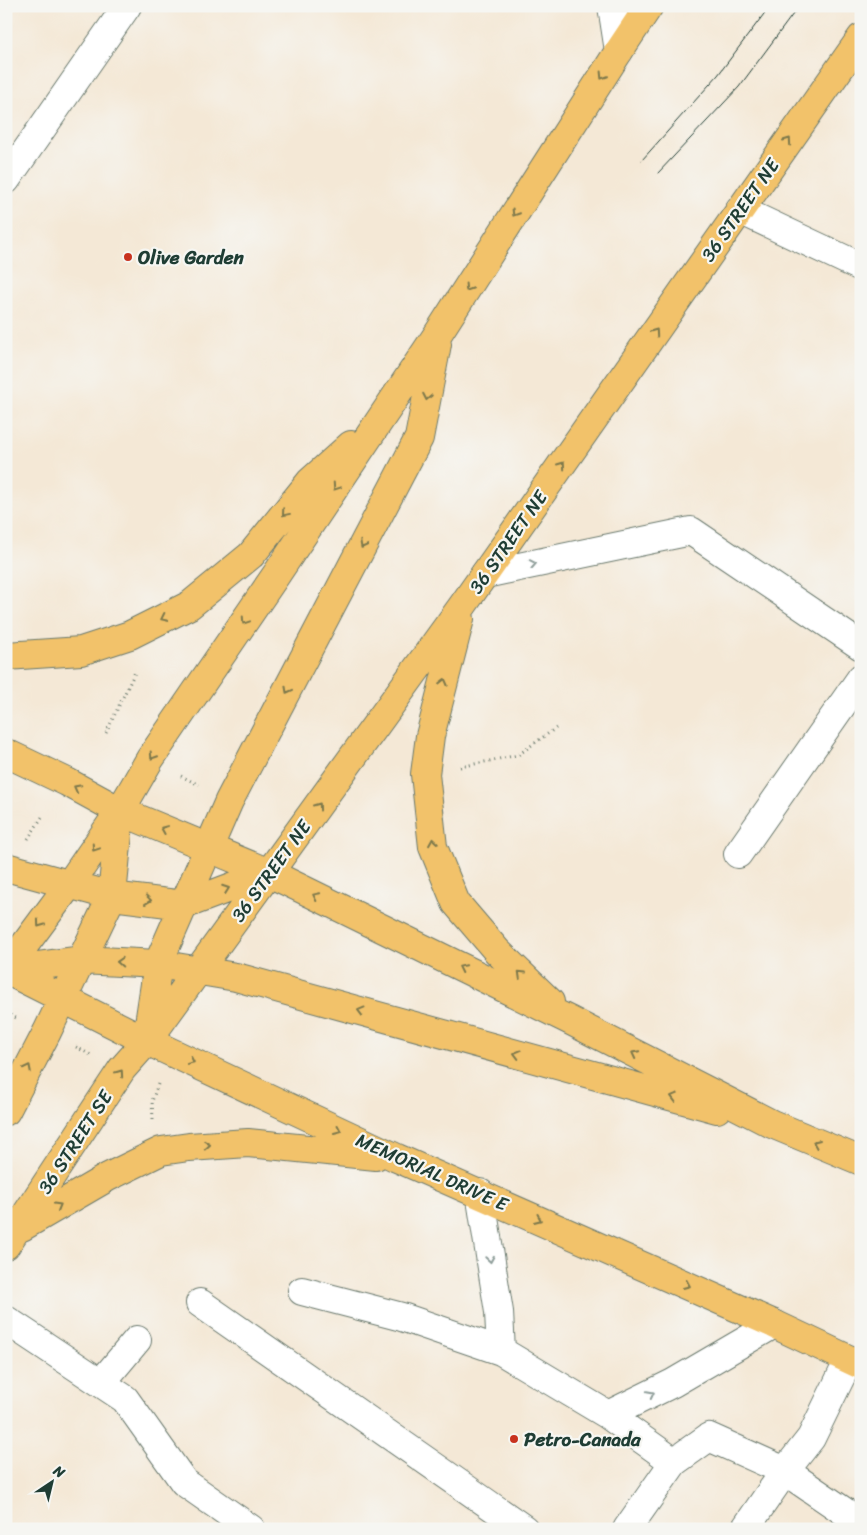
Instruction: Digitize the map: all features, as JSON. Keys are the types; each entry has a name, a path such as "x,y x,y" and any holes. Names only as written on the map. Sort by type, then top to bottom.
{"main road":[{"path":"6,970 69,885 120,811 150,759 440,332 649,6"},
{"name":"36 STREET NE","path":"147,1041 486,574 861,38"},
{"path":"147,1041 158,964 208,848 229,802 419,438 440,332"},
{"path":"6,656 81,651 130,635 190,605 251,555 310,482 382,417"},
{"path":"463,605 430,736 425,774 433,847 456,903 497,951 569,1020"},
{"path":"6,753 67,782 120,811 269,874 569,1020 772,1124 861,1161"},
{"path":"6,1111 112,896 120,811"},
{"path":"14,856 69,885 112,896 184,905 269,874"},
{"path":"6,970 82,960 158,964 236,977 772,1124"},
{"name":"MEMORIAL DRIVE E","path":"6,970 147,1041 397,1158 480,1193 855,1362"},
{"name":"36 STREET SE","path":"11,1238 122,1069 147,1041"},
{"path":"11,1238 108,1177 160,1151 248,1143 397,1158"}],"lane":[{"path":"6,180 127,6"},
{"path":"612,6 619,51"},
{"path":"740,210 861,267"},
{"path":"486,574 690,531 861,646"},
{"path":"738,854 861,678"},
{"path":"480,1193 499,1312 501,1351"},
{"path":"302,1291 402,1317 501,1351 608,1416 674,1462"},
{"path":"200,1303 524,1529"},
{"path":"6,1320 125,1399 184,1482 251,1529"},
{"path":"608,1416 672,1383 774,1324"},
{"path":"101,1383 138,1340"},
{"path":"745,1529 811,1438 855,1362"},
{"path":"627,1529 674,1462 709,1437 786,1471 861,1523"}],"path":[{"path":"106,733 136,669"},
{"path":"452,769 518,755 556,728"},
{"path":"177,773 200,785"},
{"path":"14,856 44,814"},
{"path":"154,1127 152,1101 156,1086"}],"tram line":[{"path":"642,160 718,75 770,6"},
{"path":"658,173 739,87 799,6"}],"place":[{"name":"Olive Garden","path":"128,257"},
{"name":"Petro-Canada","path":"514,1439"}]}
